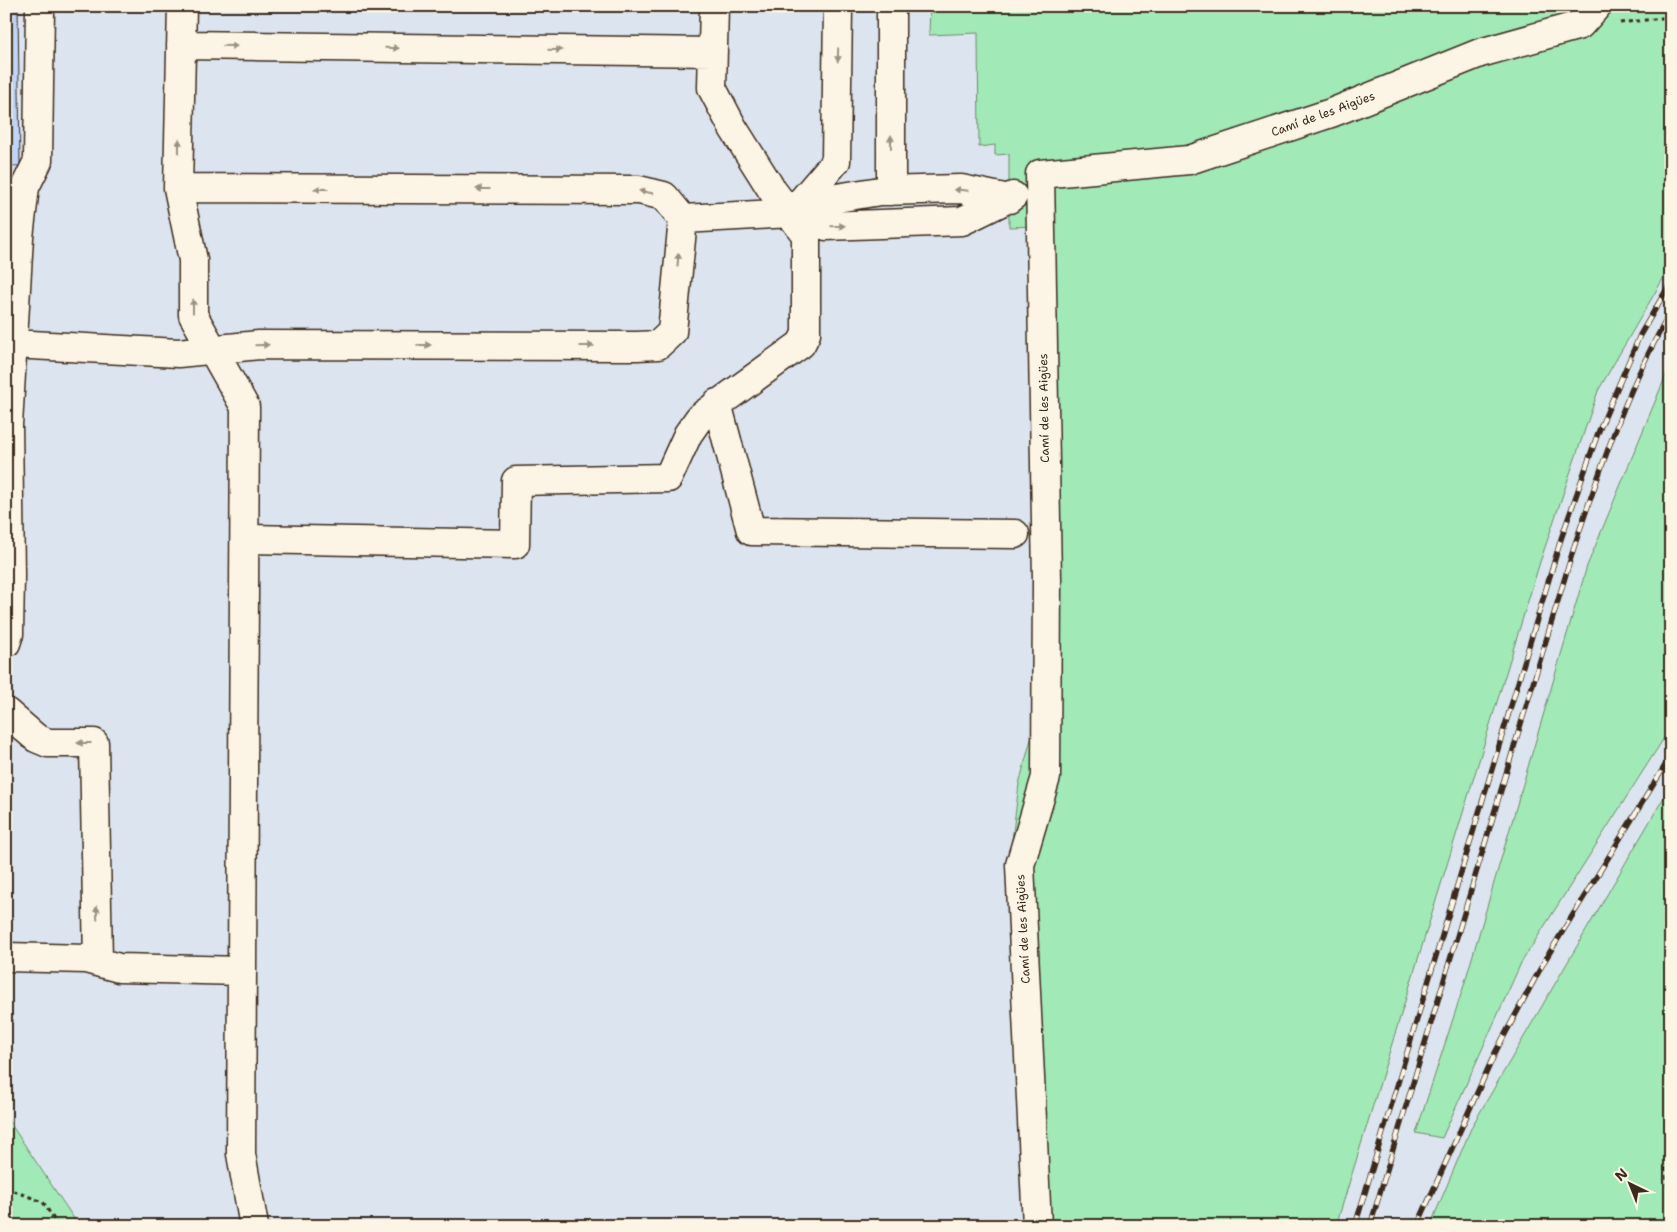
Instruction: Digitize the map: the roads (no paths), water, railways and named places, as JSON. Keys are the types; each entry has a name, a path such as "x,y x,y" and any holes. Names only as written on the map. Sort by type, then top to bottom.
{"street":[{"path":"6,643 10,575 8,403 13,344 13,238 25,187 38,161 40,6"},
{"path":"182,6 178,188 193,260 193,315 246,407 241,1154 254,1226"},
{"path":"245,539 514,544 516,480 668,478 688,434 700,417 801,344 806,334 806,235 772,190 733,128 712,88 714,6"},
{"path":"791,213 836,160 838,6"},
{"path":"891,6 891,191"},
{"name":"Camí de les Aigües","path":"1037,1226 1020,865 1046,777 1047,580 1040,174 1189,160 1331,113 1480,53 1588,16"},
{"path":"181,45 713,52"},
{"path":"791,213 826,226 957,222 1009,199 1040,174"},
{"path":"13,344 178,353 259,345 658,345 672,332 683,219 664,196 639,190 178,188"},
{"path":"683,219 791,213 818,201 891,191 961,189 1009,199"},
{"path":"717,404 751,531 1015,534"},
{"path":"6,712 36,738 48,743 94,743 98,962"},
{"path":"6,957 86,959 119,968 242,971"}],"railway":[{"path":"1355,1226 1561,539 1598,433 1640,335 1671,282"},
{"path":"1370,1226 1575,544 1617,425 1642,368 1671,312"},
{"path":"1417,1226 1496,1051 1545,960 1671,756"}]}
